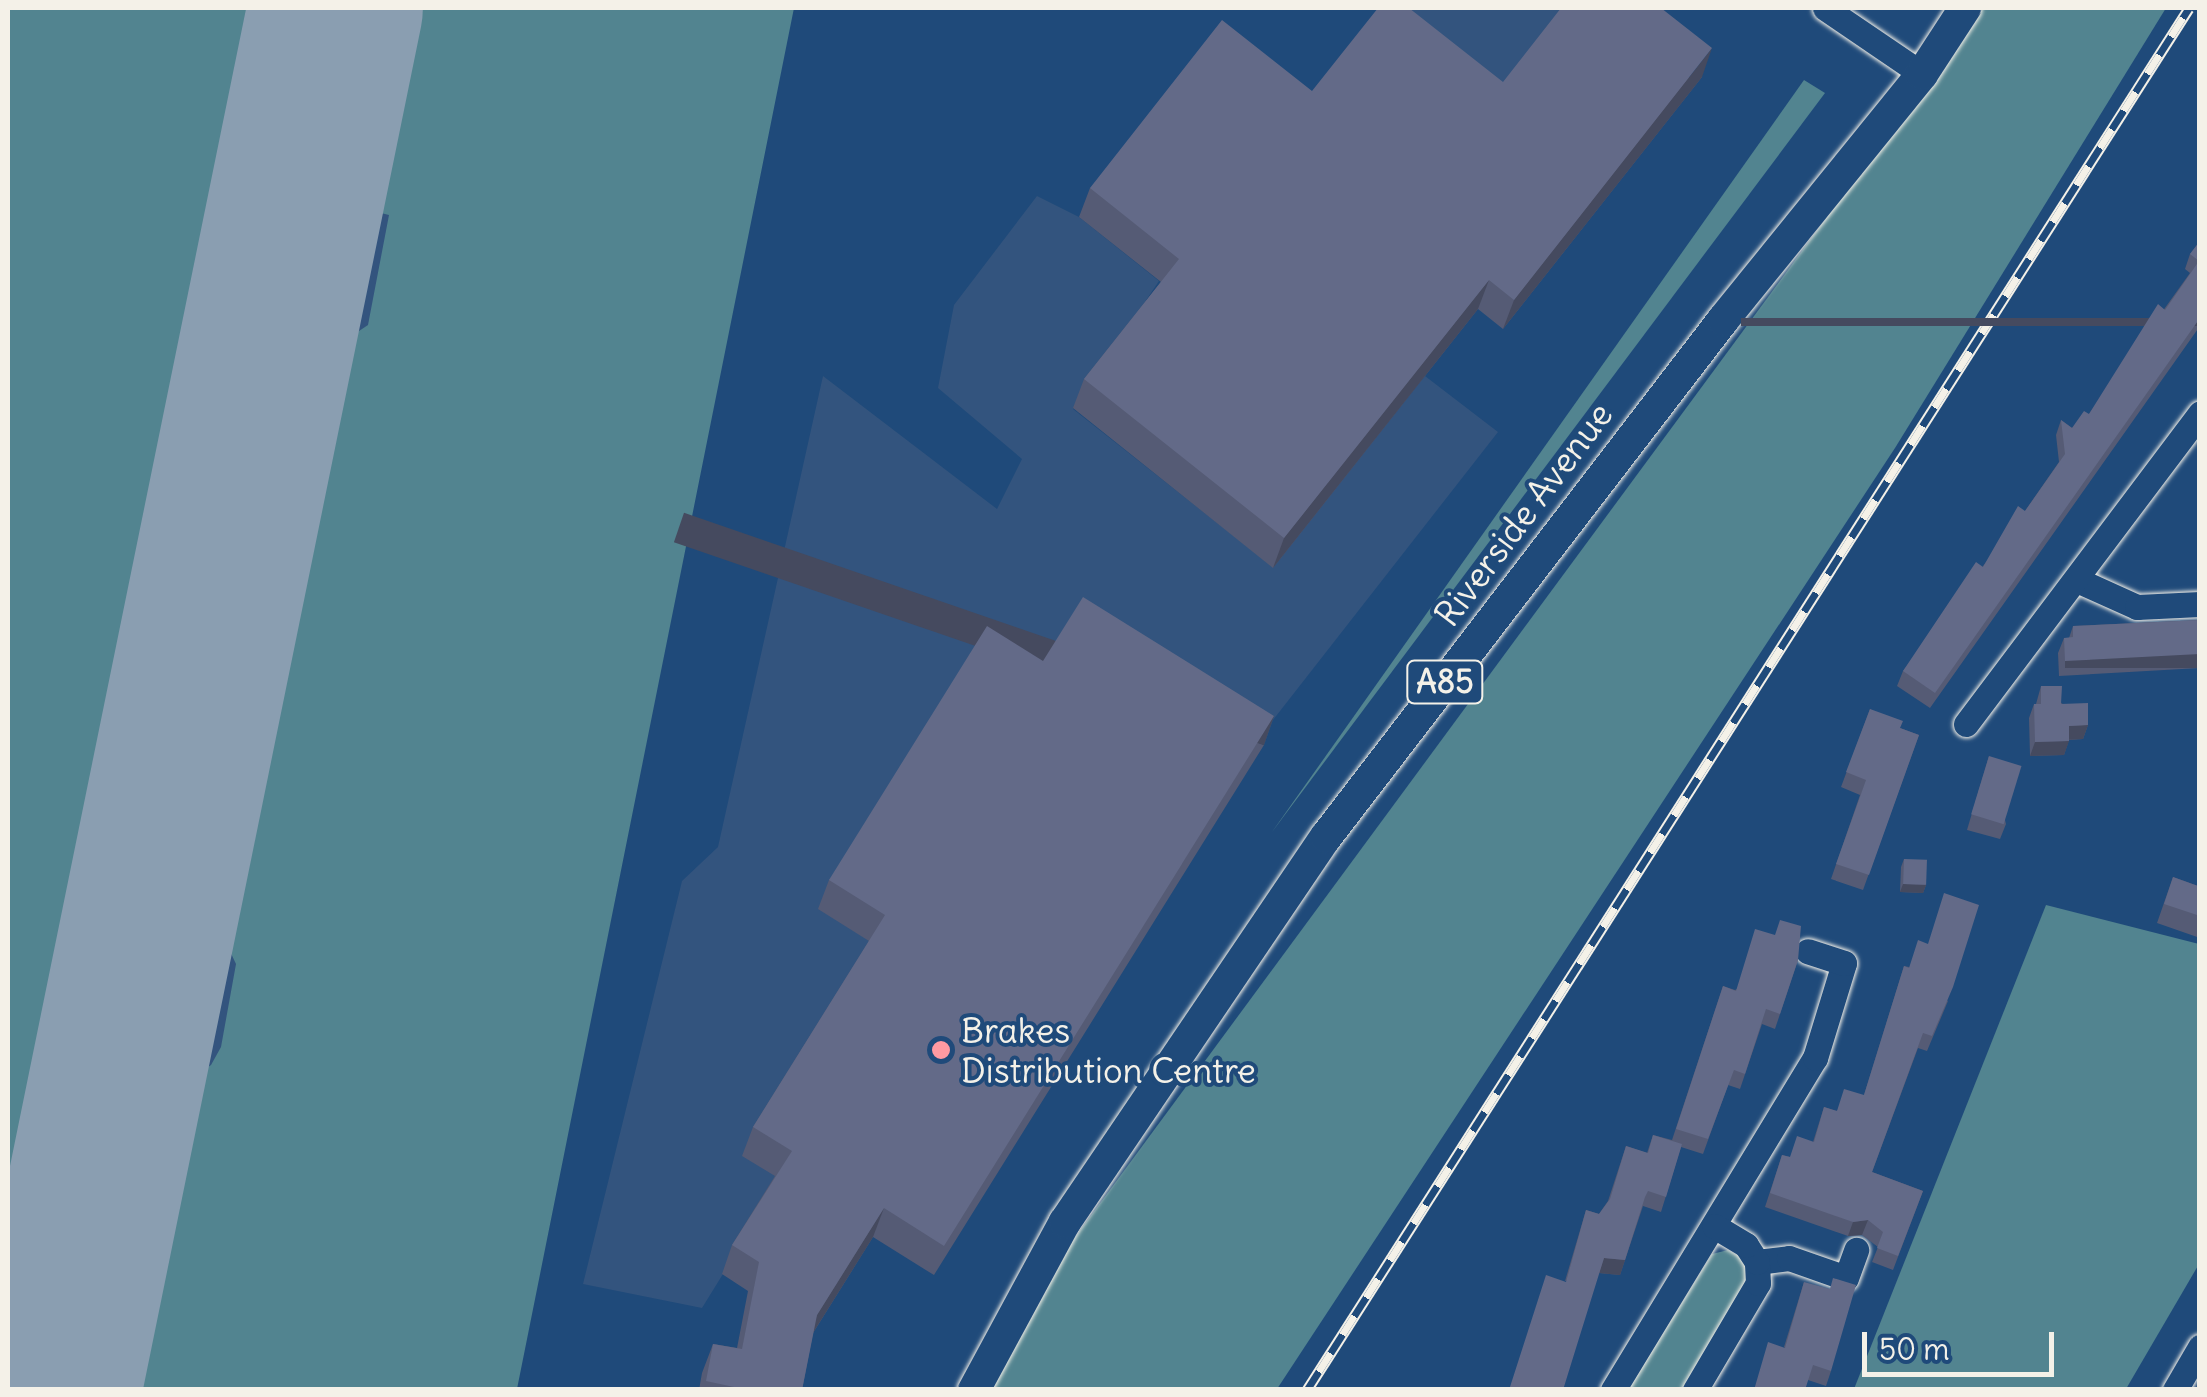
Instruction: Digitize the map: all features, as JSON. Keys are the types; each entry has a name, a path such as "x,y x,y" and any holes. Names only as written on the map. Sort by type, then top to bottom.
{"main road":[{"name":"Riverside Avenue","path":"974,1390 1066,1222 1326,838 1723,320 1922,74 1965,8"}],"street":[{"path":"1826,8 1922,74"},
{"path":"1966,724 2200,413"},
{"path":"2077,580 2138,607 2200,604"},
{"path":"1613,1390 1814,1058 1844,963 1808,951"},
{"path":"1695,1390 1758,1282 1756,1262 1746,1246 1714,1226"},
{"path":"1756,1262 1789,1258 1846,1278 1856,1250"},
{"path":"2183,1386 2200,1348"}],"shaded area":[{"path":"8,8 782,8 513,1389 8,1390"},
{"path":"1388,8 1574,8 1492,111"},
{"path":"1037,196 1079,217 1159,281 1073,409 1273,567 1425,376 1498,432 1273,720 1264,745 1073,626 874,944 781,1180 702,1308 583,1284 682,881 718,847 823,376 997,509 1022,459 938,388 954,305"}],"green space":[{"path":"8,8 270,8 8,1293"},
{"path":"393,8 794,8 517,1389 110,1389 173,1091 211,1065 221,1047 236,964 211,911 323,355 368,325 389,215 361,208 356,199"},
{"path":"1981,8 2166,8 1895,448 1277,1389 991,1390 1073,1240"},
{"path":"1804,80 1825,93 1272,832"},
{"path":"2046,905 2199,944 2199,1264 2126,1389 1854,1389"},
{"path":"1728,1250 1745,1260 1749,1280 1683,1389 1628,1390 1712,1254"}],"building":[{"path":"1378,8 1409,8 1503,82 1561,8 1661,8 1712,48 1514,300 1489,280 1284,538 1084,379 1179,259 1090,188 1222,20 1312,91"},
{"path":"2200,241 2200,318 1935,693 1903,671 1976,562 1983,567 2018,506 2025,511 2065,454 2061,420 2072,428 2084,411 2089,414 2158,304 2165,310 2199,261 2190,254"},
{"name":"Brakes Distribution Centre","path":"1083,597 1274,716 944,1246 884,1208 817,1315 802,1390 734,1390 706,1381 713,1344 742,1349 759,1262 732,1245 792,1151 753,1127 885,915 829,880 987,626 1043,661"},
{"path":"2200,620 2200,654 2065,661 2064,638 2073,637 2073,626"},
{"path":"2041,686 2062,686 2061,704 2088,703 2088,725 2069,726 2069,741 2035,742 2034,704 2041,704"},
{"path":"1870,709 1903,721 1900,728 1919,735 1869,875 1836,864 1866,780 1846,772"},
{"path":"1989,756 2022,766 2004,824 1971,814"},
{"path":"1904,859 1927,860 1926,885 1903,884"},
{"path":"2173,877 2198,886 2200,883 2200,916 2164,904"},
{"path":"1944,893 1979,905 1953,987 1932,1036 1923,1033 1872,1172 1923,1191 1898,1256 1877,1248 1883,1232 1868,1220 1853,1222 1770,1193 1782,1155 1790,1157 1797,1136 1814,1142 1824,1107 1837,1111 1844,1089 1864,1095 1904,966 1909,968 1918,940 1928,944"},
{"path":"1780,920 1801,926 1798,960 1780,1014 1766,1009 1745,1074 1734,1070 1708,1139 1676,1129 1723,986 1736,991 1755,929 1775,935"},
{"path":"1653,1135 1682,1144 1666,1197 1648,1191 1625,1260 1604,1258 1563,1390 1509,1390 1546,1275 1566,1282 1586,1210 1599,1214 1610,1199 1626,1146 1648,1153"},
{"path":"1833,1278 1856,1285 1831,1371 1813,1365 1805,1390 1754,1390 1768,1342 1785,1348 1804,1282 1830,1289"}],"runway":[{"path":"53,1390 335,8"}],"railway":[{"path":"1307,1390 2189,8"}],"place":[{"name":"Brakes Distribution Centre","path":"941,1050"}]}
